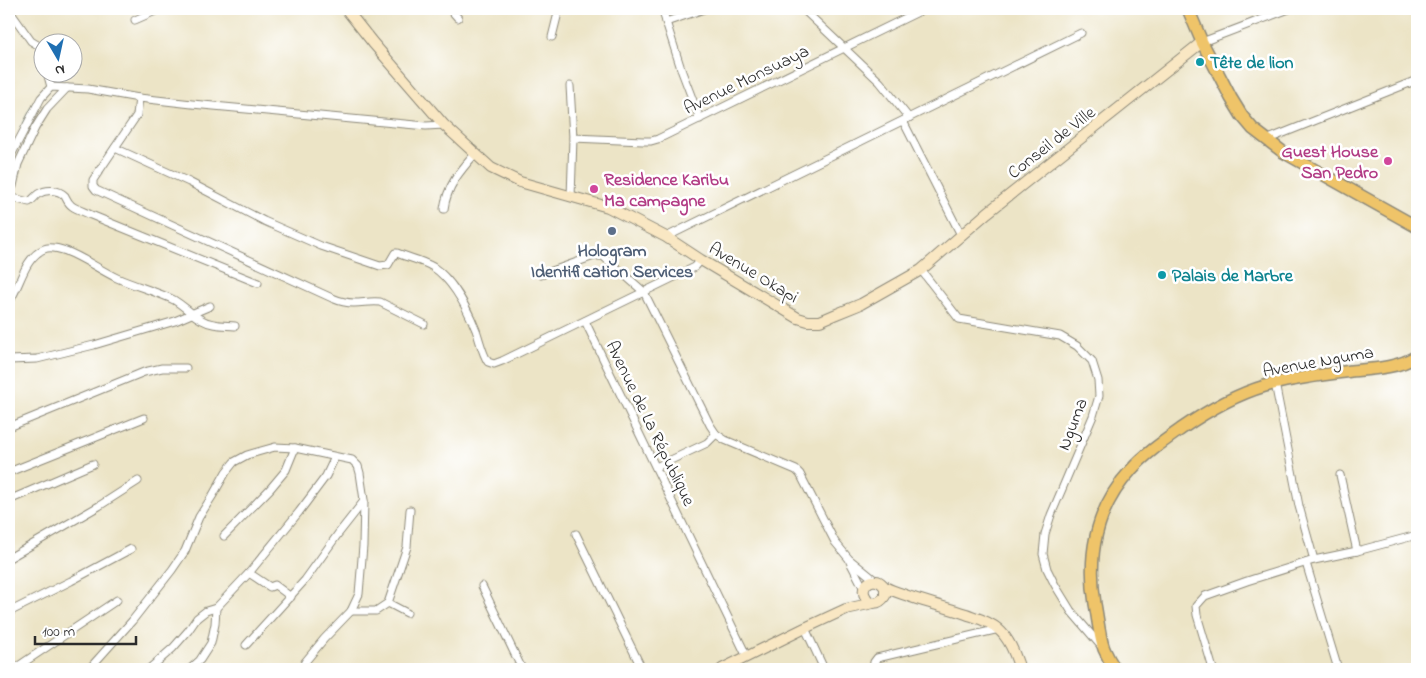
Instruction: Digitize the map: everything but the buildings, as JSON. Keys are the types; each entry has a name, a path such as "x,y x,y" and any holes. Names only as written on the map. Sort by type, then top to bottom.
{"main road":[{"path":"1188,9 1202,42 1231,98 1253,129 1283,152 1417,227"},
{"name":"Avenue Nguma","path":"1114,669 1104,650 1100,631 1094,595 1093,553 1105,507 1117,486 1132,468 1191,422 1213,408 1240,395 1275,383 1311,376 1396,365 1417,356"}],"street":[{"path":"135,20 160,9"},
{"name":"Avenue Okapi","path":"346,9 373,43 444,124 491,168 520,182 608,207 666,237 798,318 808,321 820,321 861,304 921,270"},
{"path":"450,9 458,18"},
{"path":"552,37 559,9"},
{"path":"662,9 682,72 700,119"},
{"path":"666,22 704,9"},
{"path":"803,9 880,82 906,120 961,235"},
{"name":"Avenue Monsuaya","path":"573,138 650,141 700,119 924,9"},
{"path":"1202,42 1289,9"},
{"path":"9,10 32,42"},
{"path":"666,237 1081,33"},
{"name":"Conseil de Ville","path":"921,270 961,235 1202,42"},
{"path":"1266,140 1417,80"},
{"path":"9,159 50,84 66,88 88,89 139,98 192,104 426,126 444,124"},
{"path":"570,86 573,138 571,198"},
{"path":"9,191 18,164 35,128 47,109 66,88"},
{"path":"139,98 137,115 93,180 92,184 96,190 332,298 354,303 380,302 424,324"},
{"path":"38,103 47,109"},
{"path":"115,148 189,182 264,221 337,253 380,266 388,265 395,253 397,253 414,258 434,268 448,282 467,310 485,357 488,362 494,364 695,267 701,260"},
{"path":"444,209 449,187 475,154"},
{"path":"9,197 29,202 41,193 53,190 60,192 70,205 91,215 258,283"},
{"path":"9,302 25,269 32,260 44,249 55,248 66,251 132,285 175,301 202,320 214,324 235,326"},
{"path":"541,275 594,256 603,256 644,292 716,434 725,440 796,470 800,474 830,534 849,559 868,600 877,602 885,596 886,593 880,584 849,559"},
{"name":"Nguma","path":"921,270 959,319 1060,336 1076,346 1092,362 1098,380 1098,396 1093,416 1051,515 1045,534 1044,554 1051,577 1071,611 1104,650"},
{"path":"9,360 37,359 94,345 175,321 210,306"},
{"name":"Avenue de La République","path":"584,321 747,657"},
{"path":"9,427 144,372 162,368 186,368"},
{"path":"1275,383 1299,506 1314,560"},
{"path":"9,472 144,418"},
{"path":"656,467 707,443 716,434"},
{"path":"89,669 132,621 186,551 199,517 234,462 247,455 275,446 295,448 352,460 358,466 364,500 359,594 351,611 324,639 305,662 302,669"},
{"path":"224,536 286,470 295,448"},
{"path":"149,669 173,648 197,618 216,608 249,572 326,476 335,457"},
{"path":"9,500 93,464"},
{"path":"1340,475 1357,551"},
{"path":"9,558 138,481"},
{"path":"246,645 305,580 364,500"},
{"path":"351,611 376,611 388,603 406,547 410,510"},
{"path":"576,534 642,669"},
{"path":"1213,669 1196,606 1205,596 1314,560 1417,535"},
{"path":"9,612 131,549"},
{"path":"1306,563 1338,669"},
{"path":"249,572 270,587 275,585 291,597"},
{"path":"846,610 864,592 866,584 871,581 880,584 910,597 935,603 981,619 999,629 1010,644 1020,669"},
{"path":"482,586 522,669"},
{"path":"722,669 846,610 877,602 910,597"},
{"path":"14,669 117,600"},
{"path":"388,603 406,613"},
{"path":"190,669 200,660 211,644 216,608"},
{"path":"805,628 824,669"},
{"path":"873,669 877,658 999,629"}],"waterway":[{"path":"24,124 35,104"}],"place":[{"name":"Tête de lion","path":"1200,62"},
{"name":"Guest House San Pedro","path":"1388,161"},
{"name":"Residence Karibu Ma campagne","path":"594,189"},
{"name":"Hologram Identification Services","path":"612,231"},
{"name":"Palais de Marbre","path":"1162,275"}]}
